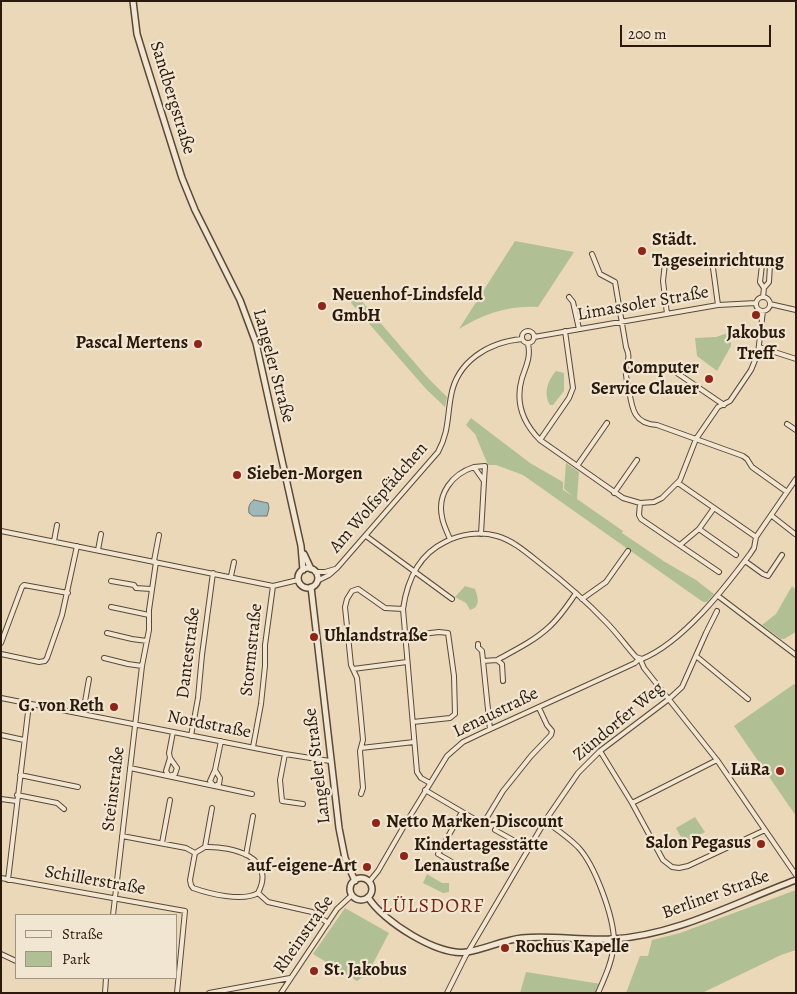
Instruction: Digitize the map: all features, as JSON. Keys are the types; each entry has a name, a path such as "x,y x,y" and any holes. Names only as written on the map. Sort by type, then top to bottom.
{"street":[{"name":"Sandbergstraße","path":"133,1 137,34 191,202"},
{"name":"Langeler Straße","path":"191,202 240,300 256,344 301,546 303,570"},
{"path":"592,254 600,274 615,282 626,347 630,356 626,370 632,409 636,416 649,425 657,425 743,456 752,467 788,490 796,492"},
{"path":"714,261 712,268 718,305"},
{"path":"763,297 764,288 769,282 770,265 767,261 762,265 760,282 764,288"},
{"path":"665,263 663,285 667,314"},
{"path":"569,297 573,302 579,329"},
{"path":"763,297 756,303 758,308 763,311"},
{"path":"763,297 770,304 796,310"},
{"name":"Limassoler Straße","path":"534,337 718,305 756,303"},
{"path":"763,311 768,309 770,304"},
{"path":"528,344 529,358 520,386 520,401 522,415 532,432 540,440 614,493 631,502 640,504 658,501 678,484 696,439 718,407 730,401 749,374 759,347 763,311"},
{"path":"527,331 532,332 534,337 533,341 528,344 522,339 522,334 527,331"},
{"path":"540,440 569,398 573,388 565,331"},
{"name":"Am Wolfspfädchen","path":"317,581 337,568 438,452 447,430 452,393 457,379 467,364 492,345 522,339"},
{"path":"759,347 796,360"},
{"path":"677,373 724,405"},
{"path":"577,466 607,423"},
{"path":"787,424 796,430"},
{"path":"614,493 637,460"},
{"path":"450,539 441,513 445,491 457,475 474,467 485,466 481,534"},
{"path":"474,467 484,481"},
{"name":"Lenaustraße","path":"369,882 378,871 425,790 452,752 466,741 613,674 668,643 718,596 754,548 756,537 796,479"},
{"path":"678,484 756,537"},
{"path":"640,504 639,515 641,519 719,572"},
{"path":"680,545 699,529 714,508"},
{"path":"772,516 795,534"},
{"path":"54,541 56,525"},
{"path":"699,529 736,555"},
{"path":"1,531 273,586 298,580"},
{"path":"98,550 101,534"},
{"path":"155,561 159,535"},
{"path":"430,783 420,778 417,772 402,609 405,594 414,571 426,554 450,539 467,535 494,535 512,542 530,555 582,599 640,659 644,668 717,760 796,876"},
{"path":"366,536 452,599"},
{"path":"1,654 39,662 45,661 59,625 77,546"},
{"name":"Langeler Straße","path":"301,546 313,571"},
{"path":"582,599 606,582 628,551"},
{"path":"745,561 768,576 782,555"},
{"name":"Steinstraße","path":"113,914 142,666 154,585 155,561"},
{"path":"231,576 234,562"},
{"name":"Am Wolfspfädchen","path":"313,571 325,572 337,568"},
{"path":"303,570 313,571 317,581 311,587 303,586 298,580 299,574 303,570"},
{"name":"Dantestraße","path":"191,736 198,698 213,573"},
{"path":"112,581 134,585 136,588 152,589"},
{"path":"1,642 24,585 68,592"},
{"name":"Stormstraße","path":"253,747 261,704 265,645 273,586"},
{"name":"Langeler Straße","path":"311,587 339,828 347,864 354,881"},
{"path":"361,794 363,788 360,751 363,740 361,716 356,678 351,665 345,607 350,593 358,589 384,608 402,609"},
{"path":"483,661 497,660 526,644 545,630 559,616 576,594"},
{"path":"718,596 796,655"},
{"path":"111,607 149,615"},
{"name":"Zündorfer Weg","path":"448,993 467,952 545,821 578,773 600,751 682,687 717,611"},
{"path":"405,636 438,632 448,633 453,668 455,714 450,718 413,722"},
{"path":"108,633 147,641"},
{"path":"478,644 478,647 482,650 490,729"},
{"path":"696,656 748,699"},
{"path":"104,658 142,666"},
{"path":"497,660 502,664 503,681"},
{"path":"353,669 407,662"},
{"path":"83,713 89,679"},
{"name":"Nordstraße","path":"1,698 221,742 330,761"},
{"path":"8,880 29,704"},
{"path":"425,790 483,824 508,785 551,735 552,731 539,708"},
{"path":"169,776 166,771 170,758 169,753 173,732"},
{"path":"1,735 24,740"},
{"path":"214,786 210,781 215,770 221,742"},
{"path":"362,748 414,742"},
{"path":"600,751 632,803 663,860 672,867 688,866 765,830"},
{"path":"285,754 280,780 282,801 303,804"},
{"path":"169,776 175,774 177,768 170,758"},
{"path":"632,803 717,760"},
{"path":"130,768 252,794"},
{"path":"214,786 219,784 220,778 215,770"},
{"path":"20,775 78,788"},
{"path":"17,795 57,803 64,809"},
{"path":"1,799 16,802"},
{"path":"162,843 170,800"},
{"path":"205,847 212,808"},
{"path":"459,866 438,854 462,812"},
{"path":"246,855 253,816"},
{"path":"545,821 578,847 590,865 603,893 614,939 609,966 598,993"},
{"path":"495,830 529,849"},
{"path":"122,836 186,848 196,853"},
{"path":"205,847 227,849 246,855 258,863 262,868 263,880 258,893 249,897 238,898 193,888 190,880 196,853 205,847"},
{"name":"Schillerstraße","path":"1,878 184,911 178,972"},
{"path":"360,878 369,882 371,892 368,897 360,900 352,895 351,886 354,881 360,878"},
{"name":"Berliner Straße","path":"467,952 521,938 614,939 678,926 713,914 796,880"},
{"path":"258,893 268,902 312,912 328,923"},
{"name":"Rheinstraße","path":"281,993 341,905 352,895"},
{"path":"368,897 376,908 392,921 425,942 452,952 467,952"},
{"path":"1,954 15,961"},
{"path":"209,993 290,978"},
{"path":"105,993 106,979"},
{"name":"Schillerstraße","path":"176,993 177,979"}],"green space":[{"path":"515,241 574,252 538,307 507,309 477,319 459,329"},
{"path":"353,291 427,377 447,397 445,407 426,389 351,303"},
{"path":"731,332 731,346 717,371 697,356 695,338 716,337"},
{"path":"556,371 564,373 564,391 553,405 550,405 547,387"},
{"path":"471,418 530,463 563,482 563,490 573,496 564,489 566,463 579,472 577,499 623,531 622,533 696,580 714,594 707,602 703,602 523,475 496,465 488,465 475,434 466,425"},
{"path":"465,586 475,589 477,595 476,607 470,610 466,603 455,597"},
{"path":"792,586 796,590 796,632 781,639 762,625 776,614"},
{"name":"LüRa","path":"794,684 796,686 796,816 734,726"},
{"path":"695,817 705,832 684,843 676,828"},
{"path":"427,874 442,883 449,883 449,892 443,893 423,883"},
{"path":"796,890 796,950 781,955 702,993 626,993 640,956 648,956 652,940 680,933"},
{"path":"345,908 389,933 368,973 357,981 313,954"},
{"path":"526,972 601,984 597,993 520,993"}],"water":[{"path":"254,500 268,503 267,516 253,516 249,513 249,506"}],"place":[{"name":"Städt. Tageseinrichtung","path":"642,251"},
{"name":"Neuenhof-Lindsfeld GmbH","path":"322,306"},
{"name":"Jakobus Treff","path":"756,315"},
{"name":"Pascal Mertens","path":"198,344"},
{"name":"Computer Service Clauer","path":"709,379"},
{"name":"Sieben-Morgen","path":"237,475"},
{"name":"Uhlandstraße","path":"314,637"},
{"name":"G. von Reth","path":"114,707"},
{"name":"LüRa","path":"780,771"},
{"name":"Netto Marken-Discount","path":"376,823"},
{"name":"Salon Pegasus","path":"761,844"},
{"name":"Kindertagesstätte Lenaustraße","path":"404,856"},
{"name":"auf-eigene-Art","path":"367,867"},
{"name":"Rochus Kapelle","path":"505,948"},
{"name":"St. Jakobus","path":"314,971"}],"district":[{"name":"LÜLSDORF","path":"433,907"}]}
